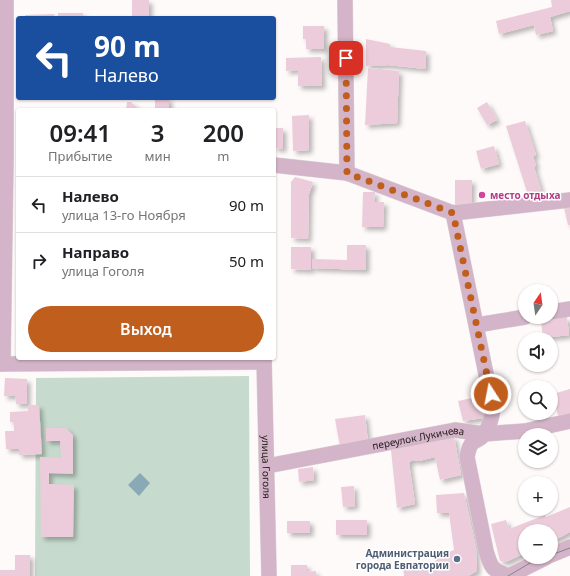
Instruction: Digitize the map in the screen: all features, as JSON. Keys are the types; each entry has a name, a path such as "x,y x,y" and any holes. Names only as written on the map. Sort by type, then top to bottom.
{"street":[{"path":"6,0 8,158 1,364 264,360"},
{"path":"345,0 347,173"},
{"path":"276,165 347,173 453,213 570,200"},
{"path":"453,213 494,408 491,420 484,434 473,440 469,446 467,457 486,551 490,566 496,571 509,576 533,564"},
{"path":"558,311 570,309"},
{"path":"477,325 518,318"},
{"name":"улица Гоголя","path":"264,360 269,576"},
{"name":"переулок Лукичева","path":"267,466 455,430 484,434 525,431 570,421"},
{"path":"558,552 570,548"}],"green space":[{"path":"249,376 250,576 35,576 36,378"}],"water":[{"path":"140,473 150,483 139,496 128,485"}],"building":[{"path":"132,0 149,0 149,16 132,16"},
{"path":"551,0 570,0 570,11 550,17 553,31 536,35 534,25 499,34 496,21 552,7"},
{"path":"58,13 83,13 83,16 58,16"},
{"path":"54,14 54,16 25,16"},
{"path":"303,26 324,26 324,49 306,49 306,39 303,39"},
{"path":"366,39 390,44 390,47 426,51 426,69 388,65 366,66"},
{"path":"321,57 322,86 298,86 298,70 286,71 286,58"},
{"path":"368,68 399,71 397,123 365,125"},
{"path":"155,100 169,100 169,108 155,108"},
{"path":"127,102 131,102 138,108 126,108"},
{"path":"487,102 497,120 487,125 477,108"},
{"path":"309,115 309,150 293,151 292,116"},
{"path":"525,121 536,155 533,156 536,166 534,167 541,190 527,192 506,126"},
{"path":"276,128 283,128 283,149 276,148"},
{"path":"494,146 499,164 481,169 476,151"},
{"path":"295,177 313,182 309,194 308,239 291,238 291,182"},
{"path":"455,180 472,180 471,206 455,206"},
{"path":"363,192 375,192 374,202 384,202 383,227 362,227"},
{"path":"564,208 570,208 570,225 568,225"},
{"path":"347,245 366,245 366,270 312,268 312,259 347,260"},
{"path":"291,247 311,247 311,270 291,269"},
{"path":"567,317 569,335 558,336 558,332 542,332 541,324 558,324 558,318"},
{"path":"5,378 27,379 27,404 16,404 15,396 4,396"},
{"path":"570,389 570,413 558,416 558,393"},
{"path":"486,395 490,417 463,421 458,401"},
{"path":"28,405 39,405 42,454 19,455 19,449 6,449 5,431 14,431 14,422 10,422 10,412 28,411"},
{"path":"365,415 368,442 340,447 335,419"},
{"path":"46,428 66,428 73,435 73,474 49,473 49,484 74,485 73,537 41,537 40,457 61,458 60,441 46,441"},
{"path":"454,436 461,475 440,480 435,457 419,461 412,460 409,463 415,504 397,508 391,450"},
{"path":"313,467 314,480 299,482 298,469"},
{"path":"354,486 355,506 343,507 341,487"},
{"path":"464,493 476,548 477,571 468,576 404,576 403,566 435,562 438,556 454,550 449,513 437,513 436,495"},
{"path":"570,507 570,532 558,538 558,524 522,524 542,516 558,516 558,512"},
{"path":"336,520 367,520 367,535 336,535"},
{"path":"506,520 509,529 518,526 518,556 506,562 500,561 491,524"},
{"path":"287,521 310,521 310,533 287,533"},
{"path":"15,555 30,555 30,576 0,576 0,570 15,570"},
{"path":"291,565 307,565 307,572 316,571 316,576 291,576"}],"tram line":[{"path":"558,552 570,548"},
{"path":"508,576 528,564"}],"place":[{"name":"место отдыха","path":"482,195"},
{"name":"Администрация города Евпатории","path":"457,559"}],"route":[{"path":"346,58 347,173 453,213 491,394"}]}
